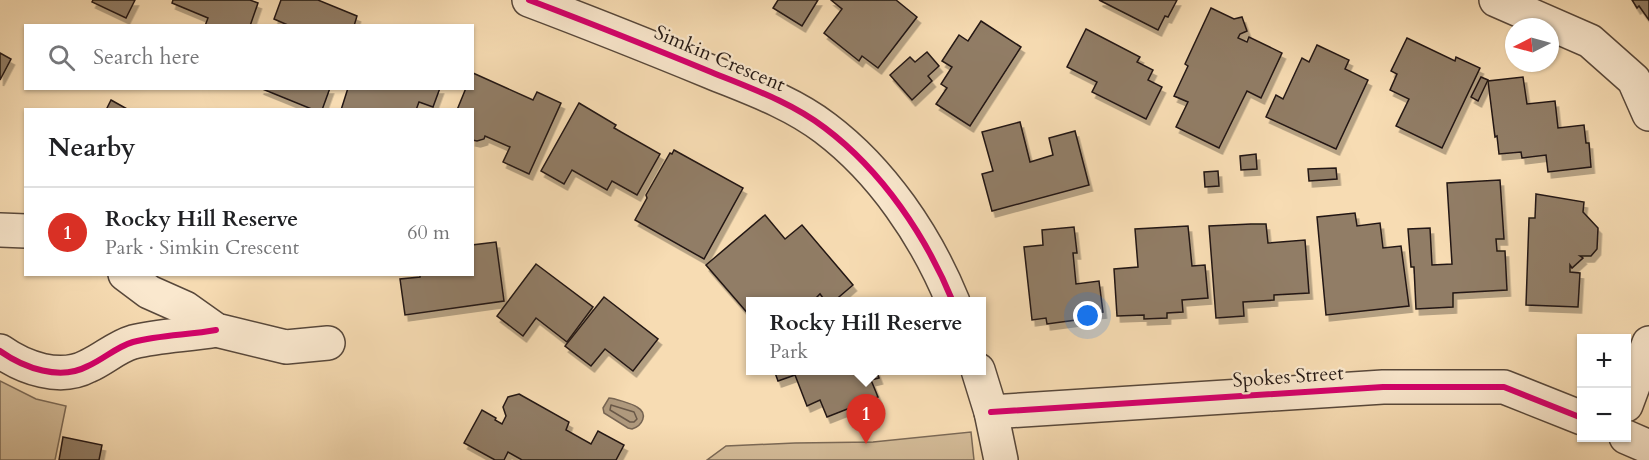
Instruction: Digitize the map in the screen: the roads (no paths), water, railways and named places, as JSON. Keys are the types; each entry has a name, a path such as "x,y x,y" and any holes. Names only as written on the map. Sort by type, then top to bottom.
{"street":[{"name":"Simkin Crescent","path":"529,0 781,100 824,127 861,158 902,209 943,278 951,297"},
{"path":"1496,0 1590,41 1634,80 1649,114"},
{"path":"0,231 24,231"},
{"path":"128,276 149,292 185,308 216,330 286,347 328,343"},
{"path":"0,351 21,363 40,370 75,372 114,349 131,343 151,338 216,330"},
{"path":"1631,391 1649,342"},
{"path":"980,375 992,412 1001,460"},
{"name":"Spokes Street","path":"992,412 1383,387 1504,387 1577,416"},
{"path":"1631,439 1649,447"}],"water":[{"path":"609,398 623,401 641,410 643,419 641,423 632,429 628,428 604,413 603,408"}],"place":[{"name":"Rocky Hill Reserve","path":"866,444"}]}
